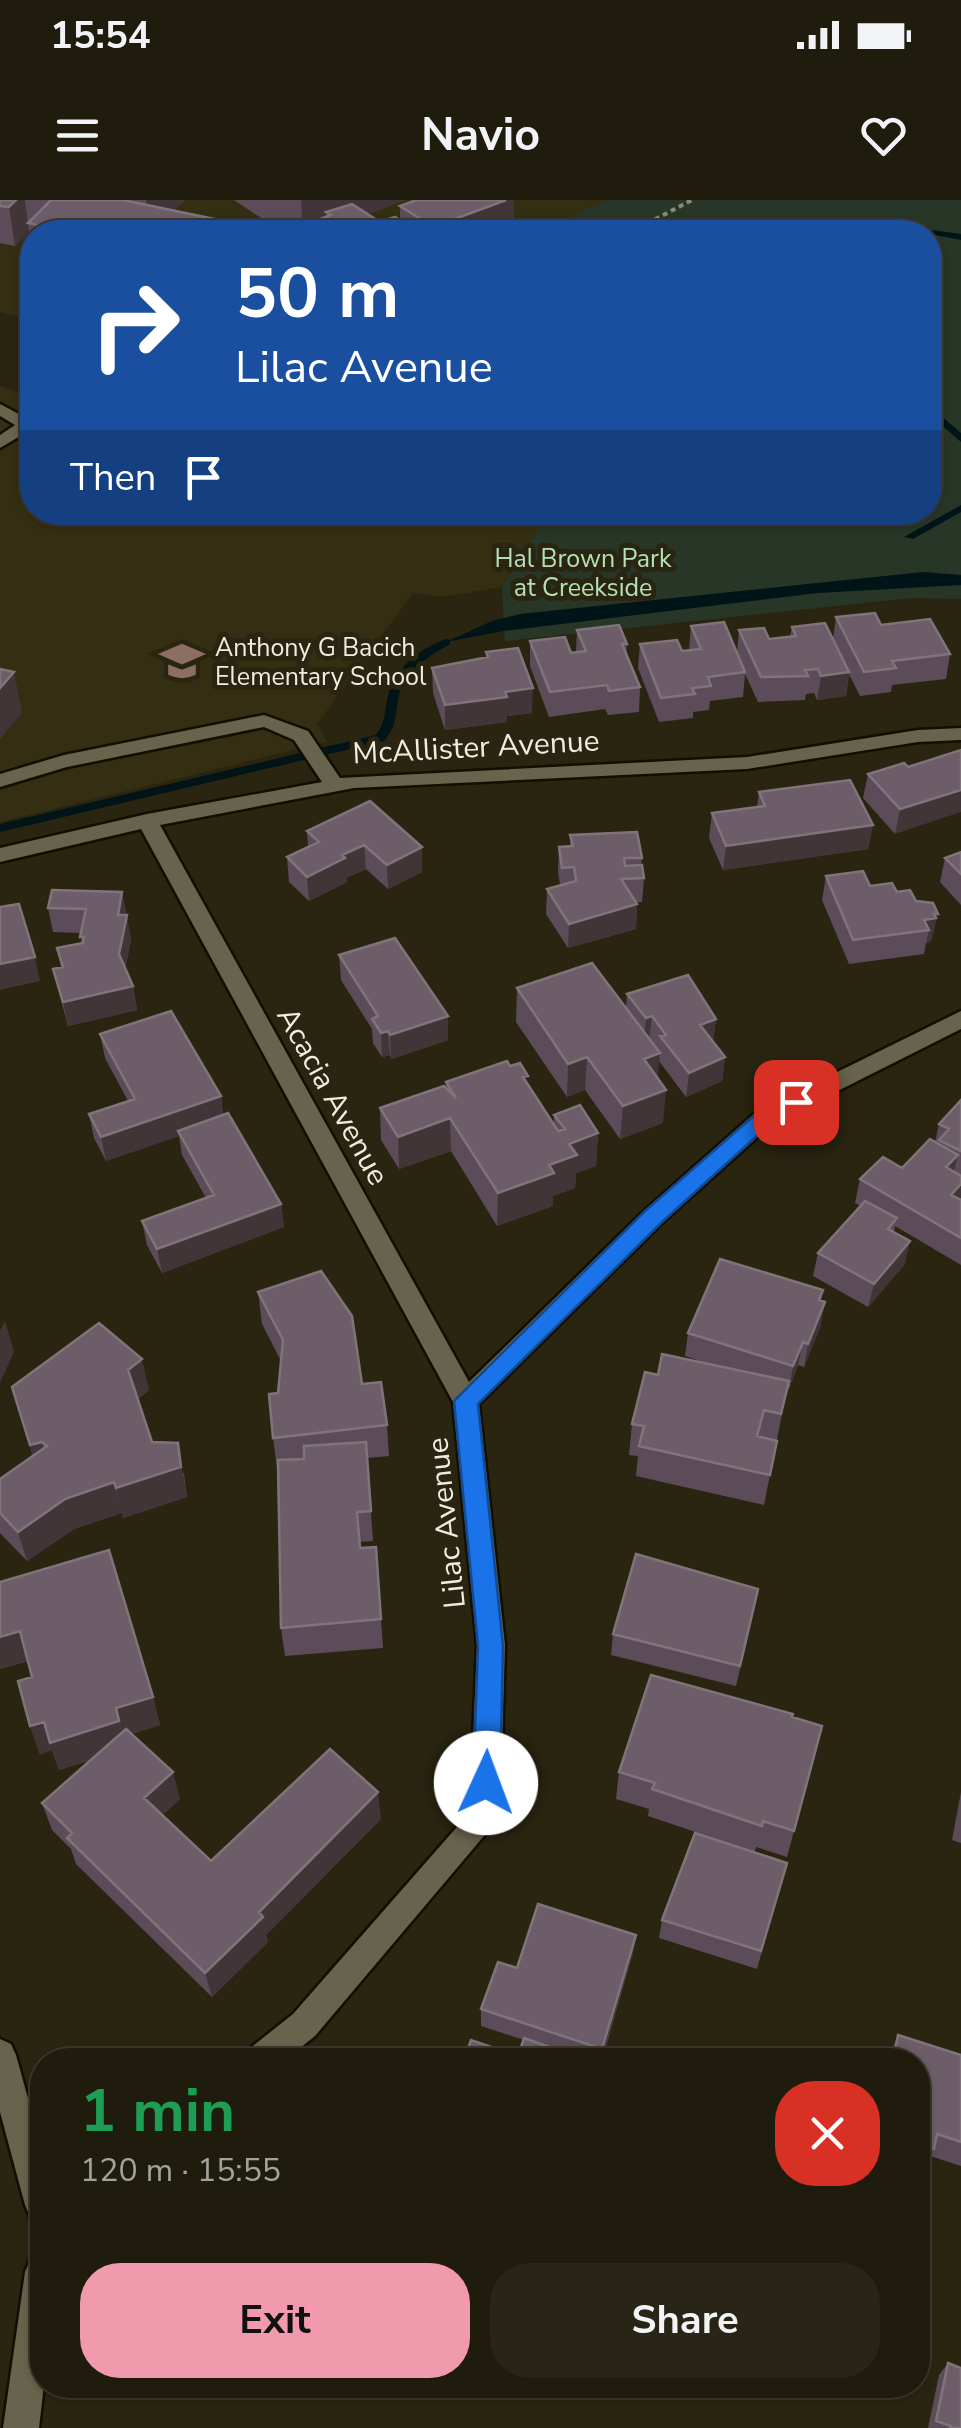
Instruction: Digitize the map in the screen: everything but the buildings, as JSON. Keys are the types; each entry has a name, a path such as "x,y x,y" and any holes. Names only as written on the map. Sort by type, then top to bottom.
{"street":[{"path":"0,781 64,761 264,721 290,726 306,736 329,778"},
{"name":"McAllister Avenue","path":"0,855 329,778 747,763 918,736 961,734"},
{"name":"Acacia Avenue","path":"147,821 466,1401"},
{"name":"Lilac Avenue","path":"275,2048 304,2025 486,1818 491,1646 466,1401 653,1217 764,1118 961,1019"},
{"path":"0,2055 30,2163"},
{"path":"21,2428 30,2361"}],"path":[{"path":"650,220 692,200"}],"shaded area":[{"path":"0,200 608,200 562,220 20,220 20,317 0,312"},
{"name":"Anthony G Bacich Elementary School","path":"0,386 20,392 20,525 538,525 502,587 442,597 413,593 317,724 327,742 0,822"},
{"path":"923,572 961,575 961,585 818,593 504,631 446,642 492,621 520,614"}],"green space":[{"name":"Hal Brown Park at Creekside","path":"608,200 961,200 961,599 911,598 505,641 502,587 538,525 942,525 942,220 562,220"}],"waterway":[{"path":"942,234 961,237"},
{"path":"942,421 961,439"},
{"path":"942,519 961,508"},
{"path":"909,537 931,525"},
{"path":"0,828 380,738 391,721 394,693 402,677 422,656 446,642"}],"place":[{"name":"Anthony G Bacich Elementary School","path":"182,661"}],"route":[{"path":"486,1783 491,1646 466,1401 653,1217 764,1118 796,1102"}]}
